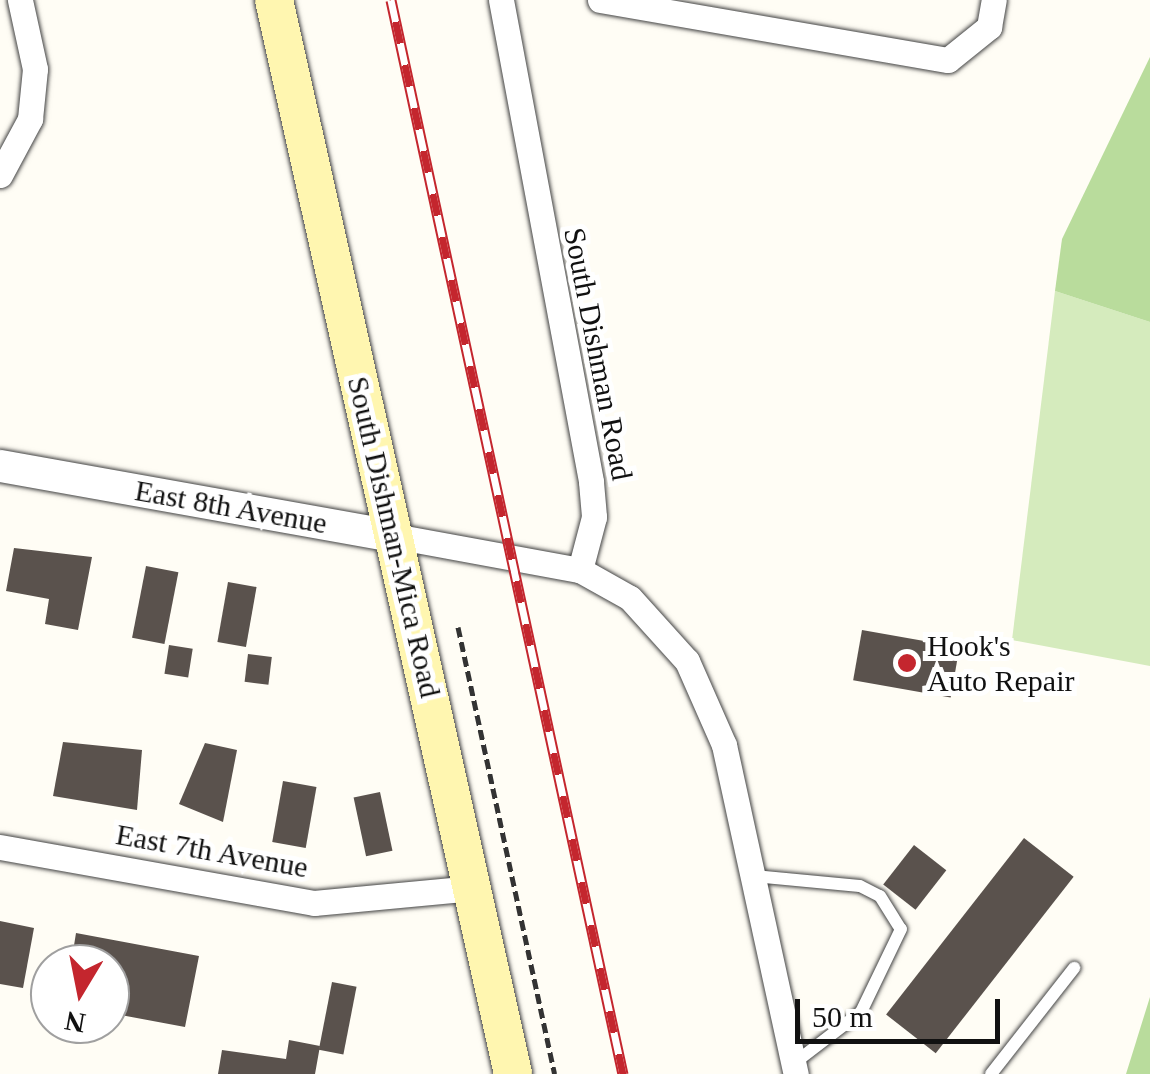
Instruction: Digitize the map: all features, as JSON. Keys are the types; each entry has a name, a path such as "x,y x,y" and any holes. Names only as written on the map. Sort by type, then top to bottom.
{"main road":[{"name":"South Dishman-Mica Road","path":"274,0 513,1074"}],"street":[{"path":"5,172 30,119 35,69 20,0"},
{"name":"South Dishman Road","path":"501,0 591,482 594,517 580,570"},
{"path":"600,0 948,60 989,26 994,0"},
{"name":"East 8th Avenue","path":"0,466 580,570"},
{"path":"580,570 630,598 701,684 754,876 795,1069"},
{"name":"East 7th Avenue","path":"0,847 314,903 473,888"}],"lane":[{"path":"754,876 860,886 880,896 900,930 861,1012 795,1069"},
{"path":"991,1074 1074,968"}],"path":[{"path":"458,627 555,1074"}],"green space":[{"path":"1150,57 1150,322 1055,291 1062,239"},
{"path":"1055,291 1150,322 1150,666 1012,640"},
{"path":"1150,997 1150,1074 1126,1074"}],"building":[{"path":"14,548 92,557 78,630 45,624 49,599 6,591"},
{"path":"146,566 178,572 164,644 132,638"},
{"path":"228,582 257,587 246,647 217,642"},
{"name":"Hook's Auto Repair","path":"862,630 959,647 951,697 853,680"},
{"path":"169,645 193,649 188,677 164,674"},
{"path":"248,654 272,657 268,685 245,682"},
{"path":"63,742 142,750 137,810 53,796"},
{"path":"205,743 237,750 223,822 179,804"},
{"path":"283,781 316,787 306,848 272,842"},
{"path":"380,792 392,851 366,856 354,798"},
{"path":"1024,838 1074,877 936,1053 886,1015"},
{"path":"914,845 946,870 916,910 883,884"},
{"path":"0,921 34,928 23,988 0,984"},
{"path":"76,933 199,956 185,1027 130,1017 130,944 74,944"},
{"path":"332,982 357,987 343,1055 319,1050"},
{"path":"289,1040 320,1046 315,1074 218,1074 222,1050 286,1059"}],"railway":[{"path":"391,0 623,1074"}],"place":[{"name":"Hook's Auto Repair","path":"907,663"}]}
